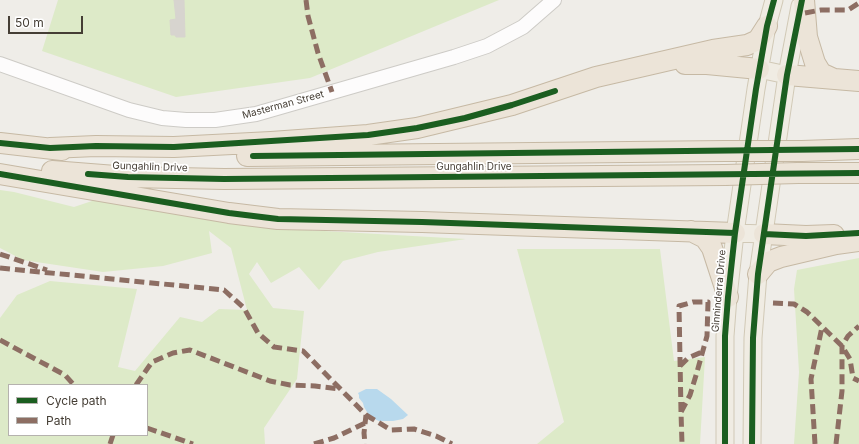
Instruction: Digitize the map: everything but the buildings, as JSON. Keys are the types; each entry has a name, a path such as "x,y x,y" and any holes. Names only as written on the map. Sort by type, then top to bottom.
{"highway":[{"path":"803,0 807,37 815,63 821,73 834,79"},
{"path":"50,148 96,146 174,147 271,142 368,135 410,129 465,118 512,105 596,77 713,50 747,45 758,40 767,26"},
{"path":"649,64 707,64 759,69"},
{"path":"788,75 859,81"},
{"name":"Gungahlin Drive","path":"0,143 118,155 175,156 802,151 859,149"},
{"name":"Gungahlin Drive","path":"0,165 128,177 177,178 859,173"},
{"path":"0,174 229,213 278,219 436,222 735,233"},
{"path":"691,231 705,238 712,248 728,297"},
{"path":"764,234 806,236 859,233"},
{"path":"758,274 768,262 781,257 836,244 859,241"}],"main road":[{"name":"Ginninderra Drive","path":"725,444 725,336 735,233 759,69 767,26 774,0"},
{"path":"752,444 753,338 758,274 788,75 803,0"},
{"path":"759,69 788,75"},
{"path":"735,233 764,234"}],"street":[{"name":"Masterman Street","path":"0,64 129,110 162,118 215,120 256,114 454,57 487,46 523,27 554,0"}],"green space":[{"path":"58,0 499,0 310,78 176,97 42,51"},
{"path":"0,190 74,207 98,199 271,228 466,239 378,252 343,261 319,290 299,267 271,283 257,262 249,274 273,308 304,311 297,379 264,428 265,444 0,444 0,318 17,295 50,281 137,289 118,367 135,371 180,317 202,322 219,309 247,310 231,248 209,231 212,253 163,266 103,272 23,260 0,248"},
{"path":"517,249 660,249 674,361 705,357 700,444 537,444 564,422"},
{"path":"859,258 859,444 794,444 799,372 794,289 797,270"}],"water":[{"path":"366,389 377,389 391,399 408,415 403,419 393,421 379,421 370,417 359,398 358,393"}],"marked path":[{"path":"306,0 308,16 318,53 332,92"},
{"path":"805,13 821,10 848,10 859,3"},
{"path":"0,254 47,270"},
{"path":"0,268 224,290 244,308 258,333 274,347 303,351 366,415 364,433 365,444"},
{"path":"681,412 679,306 693,302 708,302 707,336 690,395 681,412 682,444"},
{"path":"773,303 794,304 807,312 842,346 850,359 853,378 859,381"},
{"path":"836,444 842,391 842,346 848,336 859,326"},
{"path":"815,444 811,379 822,327"},
{"path":"0,340 65,375 73,384"},
{"path":"137,384 152,362 173,353 190,350 270,381 290,385 340,389"},
{"path":"680,366 688,358 702,352"},
{"path":"366,415 391,430 414,429 436,436 452,444"},
{"path":"314,444 334,438 365,423"},
{"path":"148,428 193,444"},
{"path":"110,444 113,436"}],"cycle path":[{"path":"725,444 725,336 735,233 756,89 767,26 774,0"},
{"path":"752,444 753,338 758,274 787,75 802,0"},
{"path":"0,143 50,148 96,146 174,147 368,135 417,128 465,118 555,91"},
{"path":"253,156 859,149"},
{"path":"88,174 128,177 224,179 859,173"},
{"path":"0,174 229,213 278,219 422,222 735,233"},
{"path":"764,234 806,236 859,233"}]}
